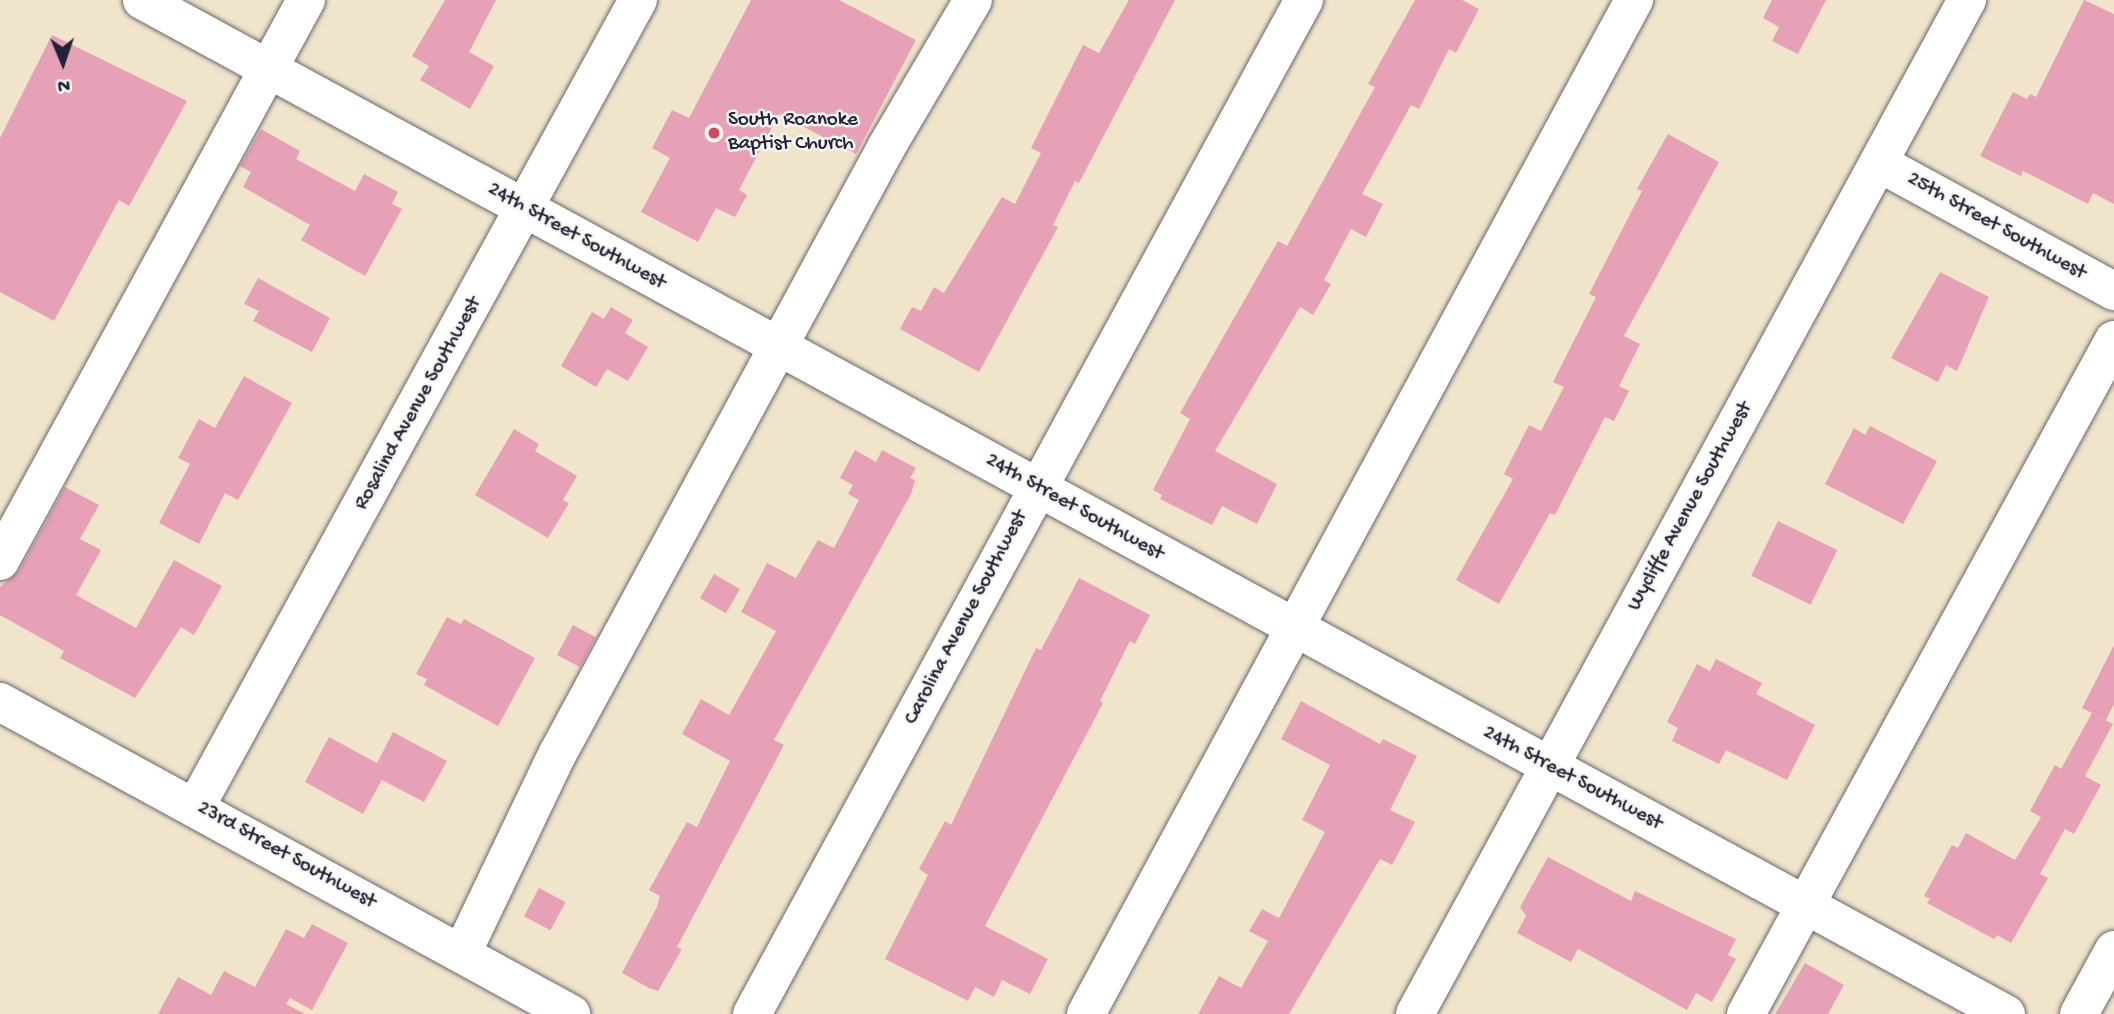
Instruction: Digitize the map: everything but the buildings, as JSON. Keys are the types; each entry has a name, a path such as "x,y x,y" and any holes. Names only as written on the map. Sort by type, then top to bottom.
{"street":[{"name":"24th Street Southwest","path":"142,0 1292,628 2006,1014"},
{"path":"0,561 306,0"},
{"name":"Rosalind Avenue Southwest","path":"196,806 639,0"},
{"path":"462,953 558,753 973,0"},
{"name":"Carolina Avenue Southwest","path":"752,1014 1304,0"},
{"path":"1086,1014 1292,628 1634,0"},
{"name":"Wycliffe Avenue Southwest","path":"1415,1014 1967,0"},
{"name":"25th Street Southwest","path":"1879,163 2114,291"},
{"path":"1746,1014 2114,340"},
{"name":"23rd Street Southwest","path":"0,702 196,806 571,1014"},
{"path":"2079,1014 2114,950"}],"place":[{"name":"South Roanoke Baptist Church","path":"714,133"}]}
